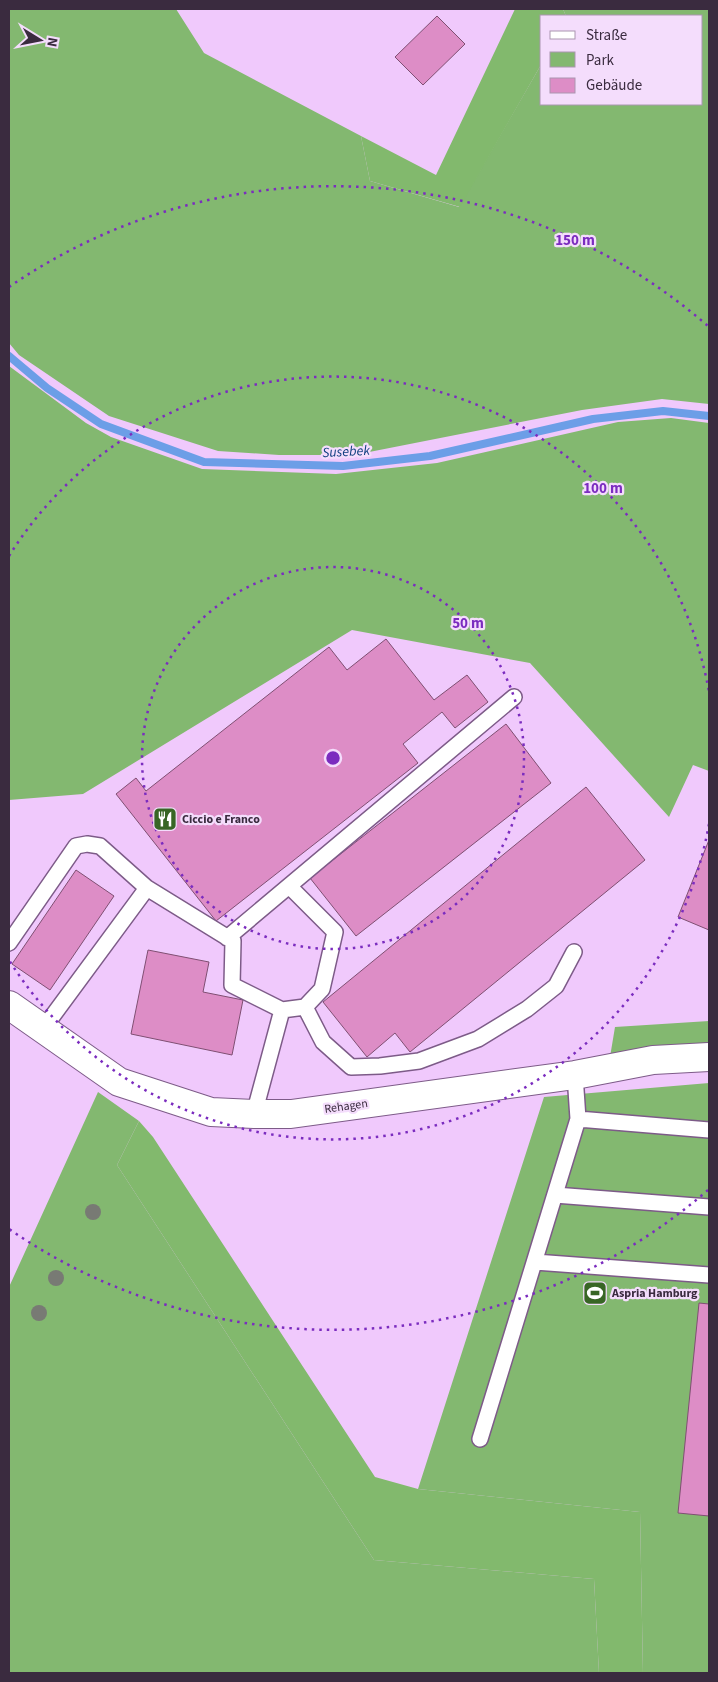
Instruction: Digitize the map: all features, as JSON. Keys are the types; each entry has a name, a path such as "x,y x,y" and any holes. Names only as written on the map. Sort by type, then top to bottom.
{"street":[{"name":"Rehagen","path":"9,1005 119,1082 211,1112 291,1114 575,1076 654,1060 709,1057"}],"lane":[{"path":"227,938 514,697"},
{"path":"9,944 76,846 87,844 100,846 147,888 233,941 232,985 282,1010 305,1007 322,989 335,932 289,886"},
{"path":"43,1029 147,888"},
{"path":"305,1007 323,1042 351,1067 380,1066 419,1060 478,1040 527,1009 556,986 574,952"},
{"path":"254,1114 282,1010"},
{"path":"480,1439 578,1119 575,1076"},
{"path":"578,1119 709,1130"},
{"path":"555,1195 709,1207"},
{"path":"535,1262 709,1275"}],"green space":[{"path":"9,9 176,9 204,53 361,136 370,181 459,207 540,66 540,105 703,105 703,15 566,15 563,9 709,9 709,404 662,399 582,410 354,455 279,455 218,451 109,416 19,355 9,343"},
{"path":"515,9 563,9 566,15 540,15 540,67 460,207 370,181 361,136 436,175"},
{"path":"9,366 86,423 111,437 202,469 336,474 437,463 618,422 671,418 709,423 709,771 693,765 669,817 530,663 352,630 83,794 9,800"},
{"path":"709,1021 709,1047 610,1057 615,1027"},
{"name":"Aspria Hamburg","path":"709,1083 709,1673 643,1673 640,1512 418,1489 544,1097"},
{"path":"98,1092 139,1121 117,1165 374,1560 594,1579 599,1673 9,1673 9,1287"},
{"path":"139,1121 153,1137 375,1477 418,1489 640,1512 643,1673 599,1673 594,1579 374,1560 117,1165"}],"building":[{"path":"437,16 465,44 423,85 395,57"},
{"path":"386,639 434,700 467,675 488,702 455,728 442,712 403,744 418,763 216,921 116,794 136,778 146,791 329,647 347,670"},
{"path":"506,724 551,783 356,936 310,878"},
{"path":"586,787 645,860 410,1052 395,1033 367,1057 323,1002"},
{"path":"709,840 709,930 678,917"},
{"path":"76,870 114,896 50,990 12,964"},
{"path":"148,950 209,962 203,992 243,1000 232,1055 131,1034"},
{"path":"699,1303 709,1304 709,1516 678,1513"}],"waterway":[{"name":"Susebek","path":"9,356 47,388 101,424 204,462 343,466 430,456 593,419 663,411 709,416"}],"place":[{"name":"Ciccio e Franco","path":"165,819"},
{"name":"Aspria Hamburg","path":"595,1293"}]}
